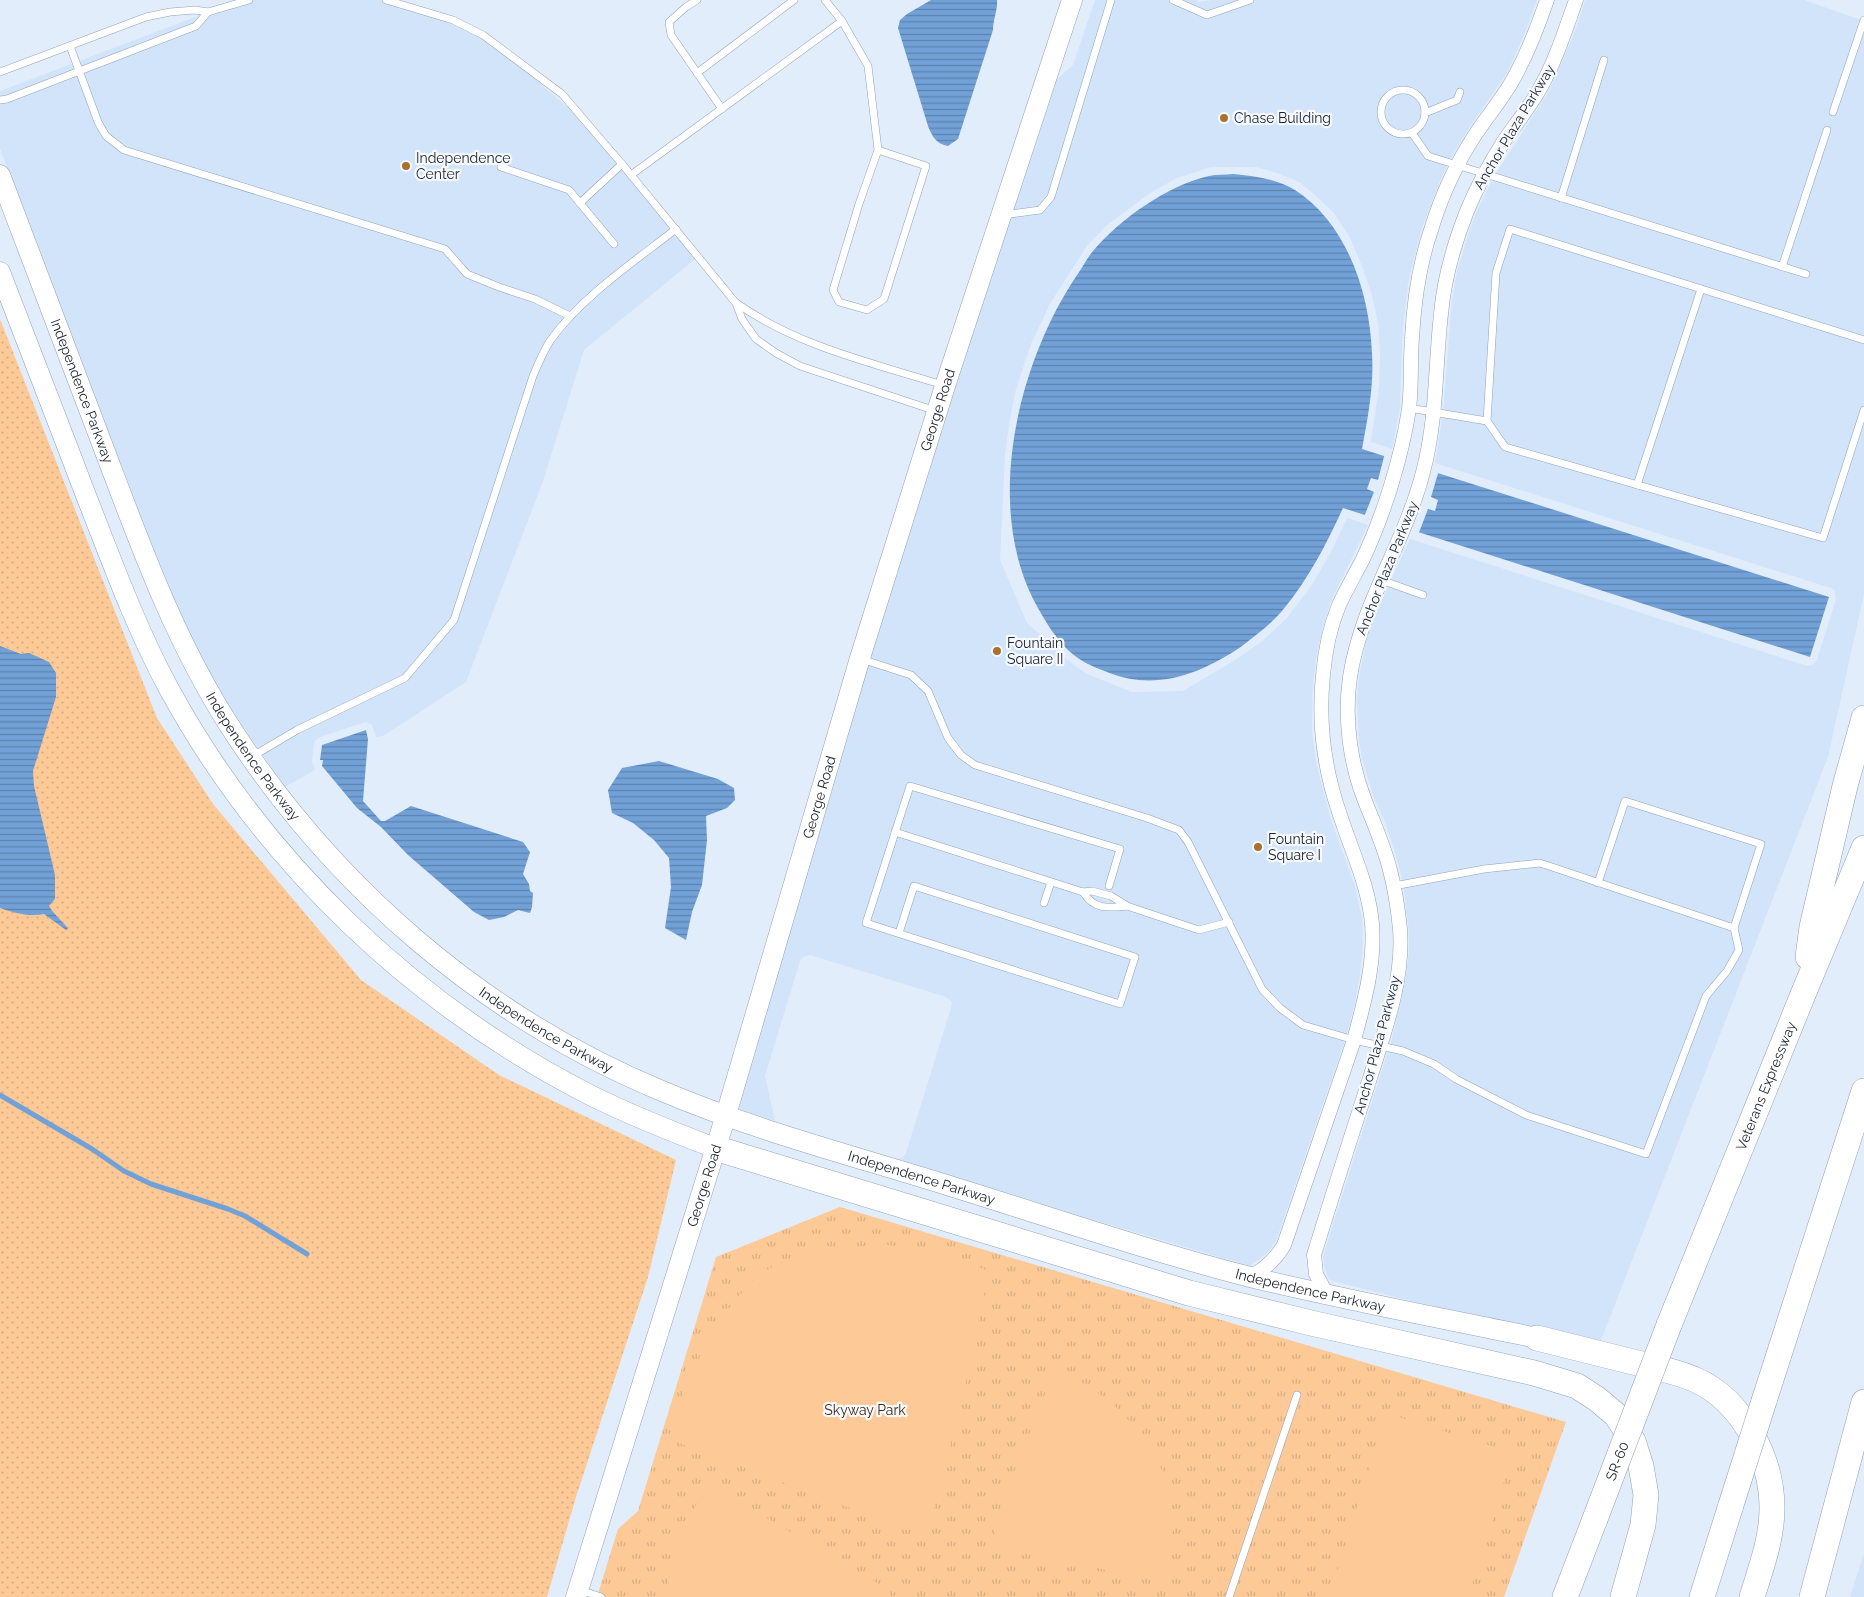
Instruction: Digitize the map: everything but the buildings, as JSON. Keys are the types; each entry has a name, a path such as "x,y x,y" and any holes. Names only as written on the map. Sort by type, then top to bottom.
{"highway":[{"path":"1804,992 1812,927 1845,786 1864,718"},
{"name":"Veterans Expressway","path":"1669,1325 1864,848"},
{"path":"1702,1597 1864,1091"},
{"path":"716,1148 1189,1293 1311,1323 1552,1377 1577,1386 1598,1399 1616,1415 1633,1441 1641,1466 1646,1496 1643,1524 1623,1597"},
{"name":"SR-60","path":"1565,1597 1669,1325"},
{"path":"1537,1338 1682,1374 1710,1388 1726,1400 1739,1415 1750,1432 1764,1464 1770,1484 1772,1508 1766,1550 1752,1597"},
{"path":"1812,1597 1864,1402"}],"main road":[{"name":"George Road","path":"577,1593 726,1115 860,658 945,386 1072,0"},
{"name":"Independence Parkway","path":"0,175 156,583 175,627 202,680 251,758 297,819 342,870 390,917 458,974 526,1021 580,1052 665,1093 726,1115 1084,1228 1250,1277 1327,1295 1537,1338"},
{"path":"0,272 128,603 147,645 168,687 199,740 235,793 273,842 335,911 404,973 465,1020 501,1044 591,1095 642,1119 716,1148"}],"street":[{"name":"Anchor Plaza Parkway","path":"1250,1277 1270,1263 1280,1253 1284,1245 1354,1040 1364,1005 1369,975 1372,944 1371,916 1364,883 1340,815 1325,760 1321,730 1321,696 1324,664 1331,630 1338,607 1372,539 1388,497 1403,442 1409,408 1412,340 1419,275 1430,230 1458,165 1474,137 1514,78 1533,38 1547,0"},
{"name":"Anchor Plaza Parkway","path":"1327,1295 1316,1274 1314,1255 1380,1045 1396,981 1400,952 1400,934 1394,886 1376,828 1358,782 1352,755 1348,722 1349,683 1354,653 1367,610 1396,549 1416,499 1429,447 1434,412 1445,284 1462,223 1485,173 1541,87 1555,57 1576,0"}],"lane":[{"path":"0,72 146,17 170,12 195,10 208,12 249,0"},
{"path":"386,0 453,20 483,36 562,94 632,175 735,302 758,319 786,333 824,348 945,386"},
{"path":"697,0 669,22 671,35 722,109"},
{"path":"697,73 794,0"},
{"path":"825,0 842,21 868,66 878,150 859,204 833,290 839,302 867,310 884,300 926,166 878,150"},
{"path":"1001,215 1040,210 1051,197 1111,0"},
{"path":"1173,0 1207,15 1250,0"},
{"path":"0,100 7,99 196,26 208,12"},
{"path":"1833,112 1864,20"},
{"path":"632,175 842,21"},
{"path":"70,46 98,122 106,136 124,150 445,249 468,274 535,299 570,316"},
{"path":"1561,198 1604,60"},
{"path":"1409,90 1424,102 1425,113 1423,122 1419,127 1412,132 1398,134 1388,129 1383,123 1380,110 1384,99 1389,94 1396,91 1409,90"},
{"path":"1425,113 1457,100 1460,92"},
{"path":"1782,267 1827,130"},
{"path":"1412,132 1428,156 1806,274"},
{"path":"580,203 622,164"},
{"path":"501,167 569,190 614,244"},
{"path":"1864,340 1510,228 1496,273 1488,421 1505,447 1823,538 1864,410"},
{"path":"251,758 297,730 405,678 454,620 534,376 549,343 570,316 626,268 676,229"},
{"path":"1637,485 1701,288"},
{"path":"735,302 742,319 756,339 800,366 937,411"},
{"path":"1409,408 1488,421"},
{"path":"1380,580 1422,595"},
{"path":"860,658 912,675 928,691 948,738 961,755 975,765 1147,818 1179,830 1188,842 1262,989 1280,1008 1303,1025 1354,1040 1403,1051 1434,1064 1456,1079 1526,1115 1646,1154 1706,996 1727,970 1739,950 1734,928 1761,844 1625,801 1598,883"},
{"path":"899,933 914,886 1134,957 1120,1004 866,923 910,786 1120,849 1109,886"},
{"path":"895,832 1083,892 1092,891 1111,896 1127,906 1200,930 1229,922"},
{"path":"1394,886 1484,870 1540,864 1734,928"},
{"path":"1044,903 1051,882"},
{"path":"1083,892 1089,902 1108,908 1127,906"},
{"path":"1229,1597 1298,1395"},
{"path":"577,1593 601,1597"}],"shaded area":[{"path":"240,0 384,0 438,18 497,46 581,119 699,256 584,350 542,484 466,682 383,736 376,737 372,725 366,722 320,737 315,741 313,749 312,761 315,770 285,787 235,716 198,652 174,600 147,535 0,149 0,91"},
{"path":"1095,0 1196,0 1199,2 1211,0 1537,0 1507,73 1467,131 1450,160 1422,228 1408,283 1402,339 1400,407 1392,449 1371,442 1379,387 1380,354 1378,323 1372,295 1350,238 1334,213 1299,182 1256,167 1211,167 1177,178 1150,193 1106,226 1087,246 1051,302 1031,344 1016,389 1005,455 1000,560 1027,623 1065,658 1085,673 1132,692 1183,691 1260,643 1286,619 1310,588 1331,552 1347,518 1368,525 1330,603 1315,663 1312,697 1312,732 1316,762 1331,820 1355,886 1362,919 1363,944 1360,974 1346,1037 1276,1241 1268,1252 1250,1266 898,1159 906,1153 952,1002 946,997 810,955 803,957 800,961 765,1076 775,1121 737,1108 860,690 953,389 1054,82 1073,65"},
{"path":"1585,0 1804,0 1864,21 1864,594 1828,757 1600,1343 1419,1303 1329,1280 1323,1256 1392,1038 1405,983 1409,952 1409,932 1403,883 1394,849 1374,798 1362,759 1357,701 1358,683 1366,641 1375,614 1410,539 1807,666 1812,665 1817,660 1836,599 1835,591 1831,588 1435,463 1443,413 1452,300 1457,271 1466,241 1476,213 1493,178 1549,91 1576,29"},
{"path":"1864,1553 1864,1597 1850,1597"}],"green space":[{"path":"0,319 157,718 213,804 361,980 499,1075 676,1160 648,1277 576,1497 547,1597 0,1597"},
{"name":"Skyway Park","path":"840,1207 1566,1422 1504,1597 597,1597 618,1529 638,1511 716,1257"},
{"path":"887,1245 932,1251 989,1271 962,1401 931,1518 907,1530 669,1439 682,1398 712,1328 757,1275 788,1259 827,1248"},
{"path":"1054,1371 1087,1385 1112,1403 1143,1435 1167,1480 1174,1523 1165,1582 1006,1550 992,1528"},
{"path":"1386,1413 1513,1453 1468,1597 1329,1597"},
{"path":"709,1484 889,1590 891,1597 668,1597 669,1577 680,1535"}],"water":[{"path":"931,0 997,0 993,30 958,139 948,146 937,141 930,130 898,28 900,20 907,14"},
{"path":"1233,174 1273,181 1295,190 1313,204 1329,222 1342,241 1353,263 1367,308 1372,354 1371,390 1362,449 1829,597 1810,657 1343,508 1316,562 1278,616 1242,646 1210,665 1177,677 1143,680 1125,678 1102,670 1073,655 1056,636 1038,608 1021,569 1012,527 1010,483 1014,438 1024,394 1038,351 1056,311 1077,275 1093,251 1117,227 1161,195 1177,187 1209,176"},
{"path":"0,646 21,654 29,653 49,662 56,673 56,697 33,771 34,786 55,875 55,899 49,906 68,929 66,930 44,914 27,915 0,908"},
{"path":"366,730 368,739 363,801 381,821 385,821 411,806 523,842 530,852 523,874 529,884 530,891 533,893 530,913 518,910 504,917 489,920 474,912 408,855 381,827 357,808 322,766 323,760 320,760 322,745"},
{"path":"659,761 718,779 734,788 735,800 727,808 706,816 707,840 702,885 692,912 686,940 665,928 671,887 669,858 654,840 633,823 612,813 608,790 622,768"}],"pier":[{"path":"1385,453 1439,470 1431,497 1438,500 1435,511 1428,509 1418,535 1364,517 1374,492 1367,489 1371,478 1378,480"}],"waterway":[{"path":"0,1095 92,1149 124,1171 151,1184 245,1216 307,1254"}],"place":[{"name":"Chase Building","path":"1224,118"},
{"name":"Independence Center","path":"406,166"},
{"name":"Fountain Square II","path":"997,651"},
{"name":"Fountain Square I","path":"1258,847"}]}
